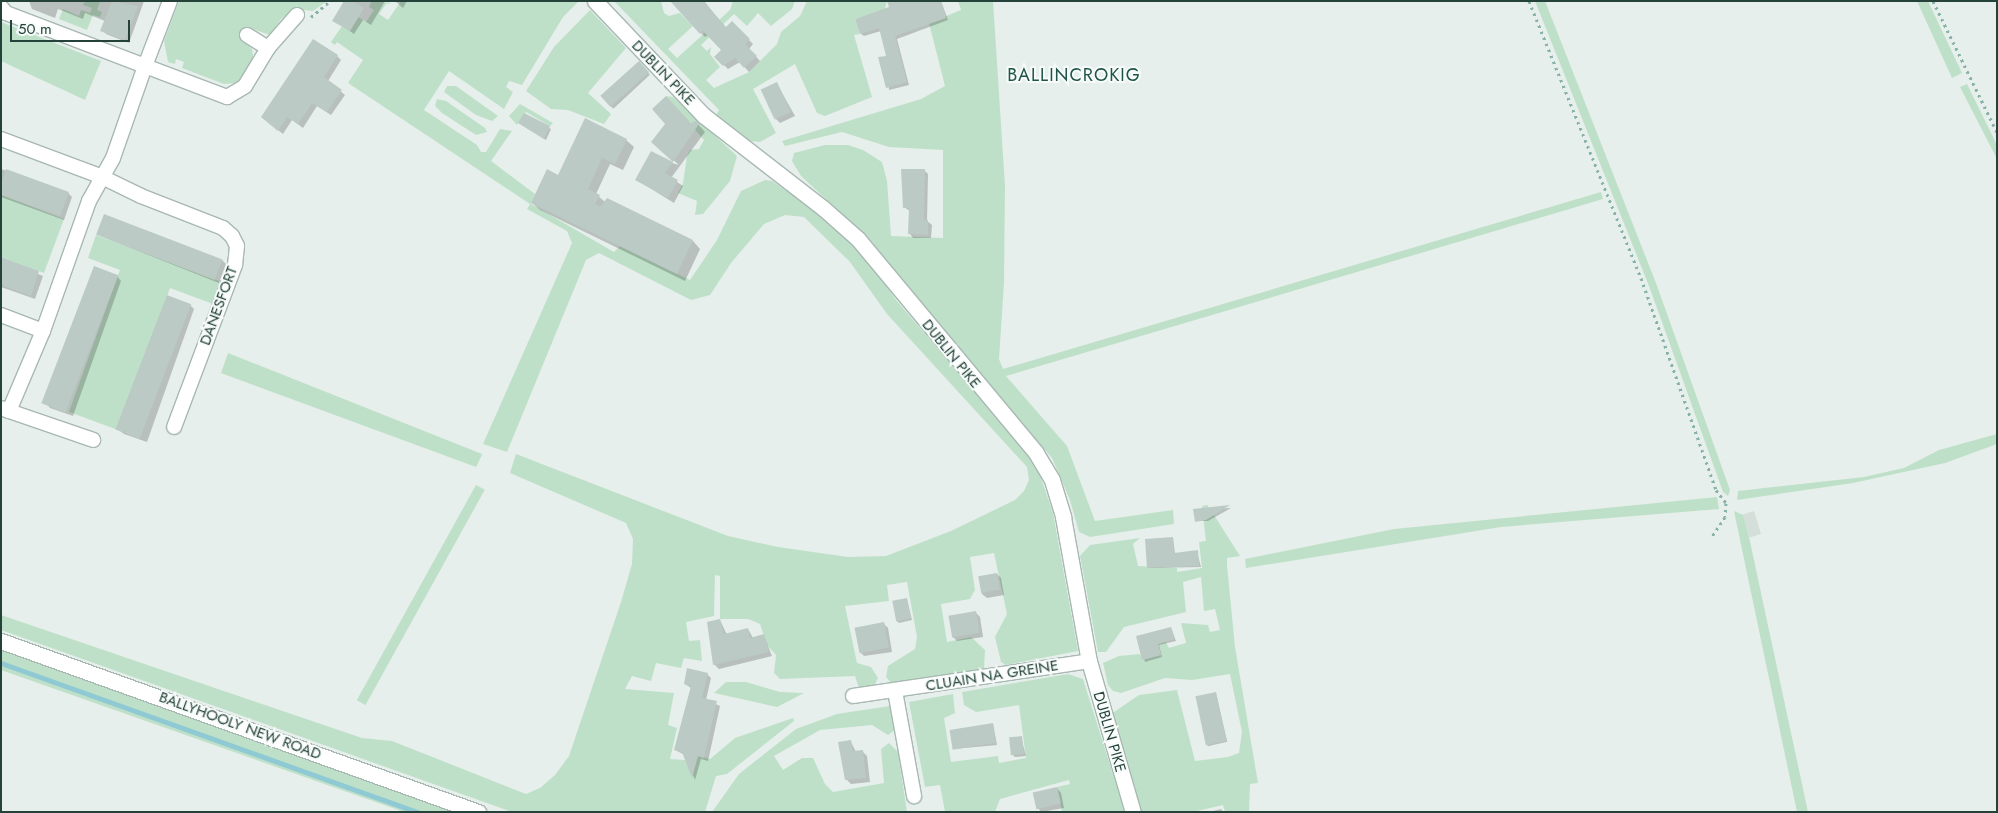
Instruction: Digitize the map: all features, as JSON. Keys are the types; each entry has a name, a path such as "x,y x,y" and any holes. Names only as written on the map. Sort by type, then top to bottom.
{"street":[{"path":"93,440 5,409 43,331 100,176 113,158 170,1"},
{"name":"DUBLIN PIKE","path":"595,1 703,115 823,208 858,239 1036,453 1052,480 1063,517 1090,661 1133,812"},
{"path":"1,7 6,13 227,96 245,86 268,48 297,15"},
{"path":"247,35 268,48"},
{"name":"DANESFORT","path":"1,139 100,176 141,196 223,228 237,246 235,264 174,427"},
{"path":"1,315 43,331"},
{"name":"BALLYHOOLY NEW ROAD","path":"1,640 478,812"},
{"name":"CLUAIN NA GREINE","path":"853,696 1090,661"},
{"path":"895,691 914,796"}],"path":[{"path":"297,15 307,19 330,1"},
{"path":"1529,1 1641,278 1716,490 1726,503 1725,517 1712,538"},
{"path":"1933,1 1997,132"}],"shaded area":[{"path":"1754,511 1761,534 1750,537 1743,515"}],"green space":[{"path":"85,1 100,1 97,10 102,12 100,17 93,15 87,30 59,19 63,9 79,16 81,10 90,13 92,8 83,5"},
{"path":"179,1 327,1 313,11 295,9 281,19 270,35 247,27 240,38 252,49 254,61 238,83 224,84 182,68 184,62 176,59 175,64 168,62 164,41"},
{"path":"372,1 392,3 386,4 379,14 388,20 401,1 579,1 563,17 522,85 509,81 506,87 513,92 504,109 449,71 424,110 477,145 481,152 486,152 500,129 512,131 491,161 535,194 531,204 614,252 620,246 690,280 717,240 741,191 765,180 772,181 827,219 870,263 896,300 1029,455 1041,478 1053,513 1078,651 1006,665 1001,662 995,637 1007,614 994,553 970,557 975,590 970,599 941,604 947,642 971,637 985,650 984,670 892,684 886,677 888,666 915,649 917,637 907,582 887,585 889,601 845,606 857,663 871,667 878,678 873,688 859,688 855,676 780,679 774,673 776,655 767,645 760,624 748,619 720,619 720,576 715,575 714,616 686,622 689,641 700,640 702,661 684,658 681,668 656,663 651,681 632,676 625,689 674,693 668,725 677,728 670,759 685,760 689,765 698,756 710,759 735,738 793,718 794,721 727,774 716,776 705,812 512,812 1,630 1,615 362,738 392,741 526,794 540,788 555,775 569,756 621,602 632,564 633,539 626,523 510,473 516,454 728,536 778,547 848,557 886,556 951,531 1015,500 1024,491 1029,480 1027,467 887,314 850,262 804,217 785,215 764,224 731,263 710,295 691,300 599,253 586,260 507,452 483,444 572,243 567,231 527,209 530,204 348,83 363,60 337,42 335,45 331,42 342,26 350,31 358,17 366,22 374,10 369,7"},
{"path":"614,1 661,1 664,13 669,16 680,13 693,26 668,49 677,58 730,10 733,1 795,1 792,9 771,26 758,13 747,26 734,14 701,45 707,51 711,47 710,54 720,67 706,80 714,88 749,72 777,44 781,32 800,16 807,1 887,1 885,9 855,19 860,34 854,35 872,97 825,116 817,113 795,64 753,89 776,133 760,142 749,141 716,115 719,110"},
{"path":"958,1 993,1 1005,186 1004,283 999,359 1003,369 1601,192 1603,199 1006,376 1067,446 1095,521 1173,510 1174,524 1090,537 1079,532 1070,500 1052,458 944,335 872,242 801,176 792,161 794,153 825,145 848,145 863,150 882,162 887,181 891,236 943,238 943,150 889,147 842,132 785,146 782,141 921,99 945,86 929,23 961,10"},
{"path":"1535,1 1545,1 1656,283 1730,490 1728,496 1723,492 1649,286"},
{"path":"1917,1 1928,1 1962,73 1952,78"},
{"path":"590,10 626,48 588,93 611,114 604,124 568,110 551,109 526,91 554,47"},
{"path":"1,22 101,61 85,100 1,61"},
{"path":"1967,84 1997,145 1997,159 1960,87"},
{"path":"447,86 456,86 498,116 492,121 476,115 444,92"},
{"path":"666,96 673,97 737,156 730,181 703,214 695,215 697,201 678,193 683,183 687,156 690,150 699,149 704,140"},
{"path":"437,99 446,101 485,128 487,132 476,135 442,113 435,106"},
{"path":"520,104 553,123 550,126 526,112 517,125 509,116"},
{"path":"1,195 64,219 44,273 1,257"},
{"path":"96,235 222,282 213,304 170,288 118,430 69,412 120,270 88,258"},
{"path":"228,353 482,455 476,467 221,373"},
{"path":"1997,434 1997,444 1945,463 1853,483 1737,500 1738,491 1864,477 1904,468 1939,450"},
{"path":"476,485 485,490 365,705 357,700"},
{"path":"1717,497 1719,509 1501,527 1246,568 1245,559 1394,529"},
{"path":"1208,505 1210,517 1214,515 1240,556 1227,558 1227,565 1235,647 1258,783 1250,784 1249,812 1225,812 1223,805 1193,812 1140,812 1111,714 1139,695 1177,690 1195,761 1228,757 1239,753 1242,732 1230,674 1192,680 1165,678 1121,693 1113,691 1108,685 1103,663 1119,656 1140,654 1143,660 1161,655 1158,644 1166,642 1169,648 1186,643 1181,623 1208,625 1210,632 1220,630 1215,609 1204,611 1201,577 1183,582 1186,612 1124,627 1106,652 1098,652 1080,556 1090,545 1140,538 1133,544 1138,566 1177,568 1177,572 1202,568 1199,542 1206,541 1202,506"},
{"path":"1734,511 1743,515 1749,537 1808,812 1797,812"},
{"path":"1,649 453,812 404,812 1,670"},
{"path":"1068,674 1083,679 1125,812 1062,812 1057,787 1070,784 1069,780 1000,799 995,812 945,812 940,785 925,787 909,702 953,694 955,713 944,718 951,762 998,756 999,763 1026,758 1019,705 976,712 964,705 962,692"},
{"path":"726,682 746,682 780,692 804,693 777,707 714,693"},
{"path":"890,706 895,730 888,735 872,725 820,730 774,756 783,770 802,758 813,758 825,784 833,792 884,783 881,749 889,743 898,752 907,812 712,812 739,774 796,729 837,714"}],"building":[{"path":"112,1 138,6 125,40 100,31"},
{"path":"344,1 352,1 364,8 350,31 332,21"},
{"path":"670,1 703,1 726,27 732,21 750,39 745,44 757,56 744,68 735,58 723,66 714,57 721,50 703,31 700,34"},
{"path":"887,1 941,1 946,18 895,36 907,82 886,88 878,57 886,56 879,28 860,34 855,19 889,7"},
{"path":"313,39 338,55 324,77 342,90 327,112 312,103 298,124 287,117 278,131 261,117"},
{"path":"639,61 649,72 610,107 600,96"},
{"path":"777,82 791,112 775,120 761,90"},
{"path":"666,96 690,122 686,125 696,121 699,124 673,162 651,142 665,124 652,109"},
{"path":"524,113 550,126 544,139 518,123"},
{"path":"585,118 627,139 615,164 602,158 588,189 600,195 595,204 600,207 607,198 693,240 677,274 531,203 547,169 558,175"},
{"path":"651,151 673,162 665,173 678,180 668,198 635,180"},
{"path":"6,169 69,192 60,216 1,195 1,183"},
{"path":"901,169 925,169 924,220 928,220 928,235 908,234 909,208 903,208"},
{"path":"104,214 223,260 215,280 96,235"},
{"path":"1,257 39,271 31,296 1,285"},
{"path":"94,266 118,275 66,413 41,403"},
{"path":"167,295 191,304 140,439 115,429"},
{"path":"1230,505 1206,520 1195,522 1193,509"},
{"path":"1173,537 1174,553 1198,550 1199,566 1147,568 1145,539"},
{"path":"997,573 1000,590 981,593 978,576"},
{"path":"907,598 911,619 896,621 892,601"},
{"path":"976,611 980,633 952,638 948,616"},
{"path":"720,619 724,634 748,628 750,638 764,634 769,652 713,665 707,622"},
{"path":"884,622 889,648 860,653 855,628"},
{"path":"1171,627 1175,639 1158,644 1161,655 1142,660 1136,636"},
{"path":"687,668 708,673 702,698 717,701 704,758 698,756 692,778 682,752 674,750 691,686 684,684"},
{"path":"1216,692 1226,741 1206,745 1195,696"},
{"path":"993,723 996,743 953,750 950,730"},
{"path":"1022,736 1024,754 1011,755 1009,737"},
{"path":"851,740 853,751 863,750 866,778 845,780 838,742"},
{"path":"1057,787 1061,804 1036,809 1033,793"}],"waterway":[{"path":"1,663 418,812"}],"district":[{"name":"BALLINCROKIG","path":"1074,75"}]}
